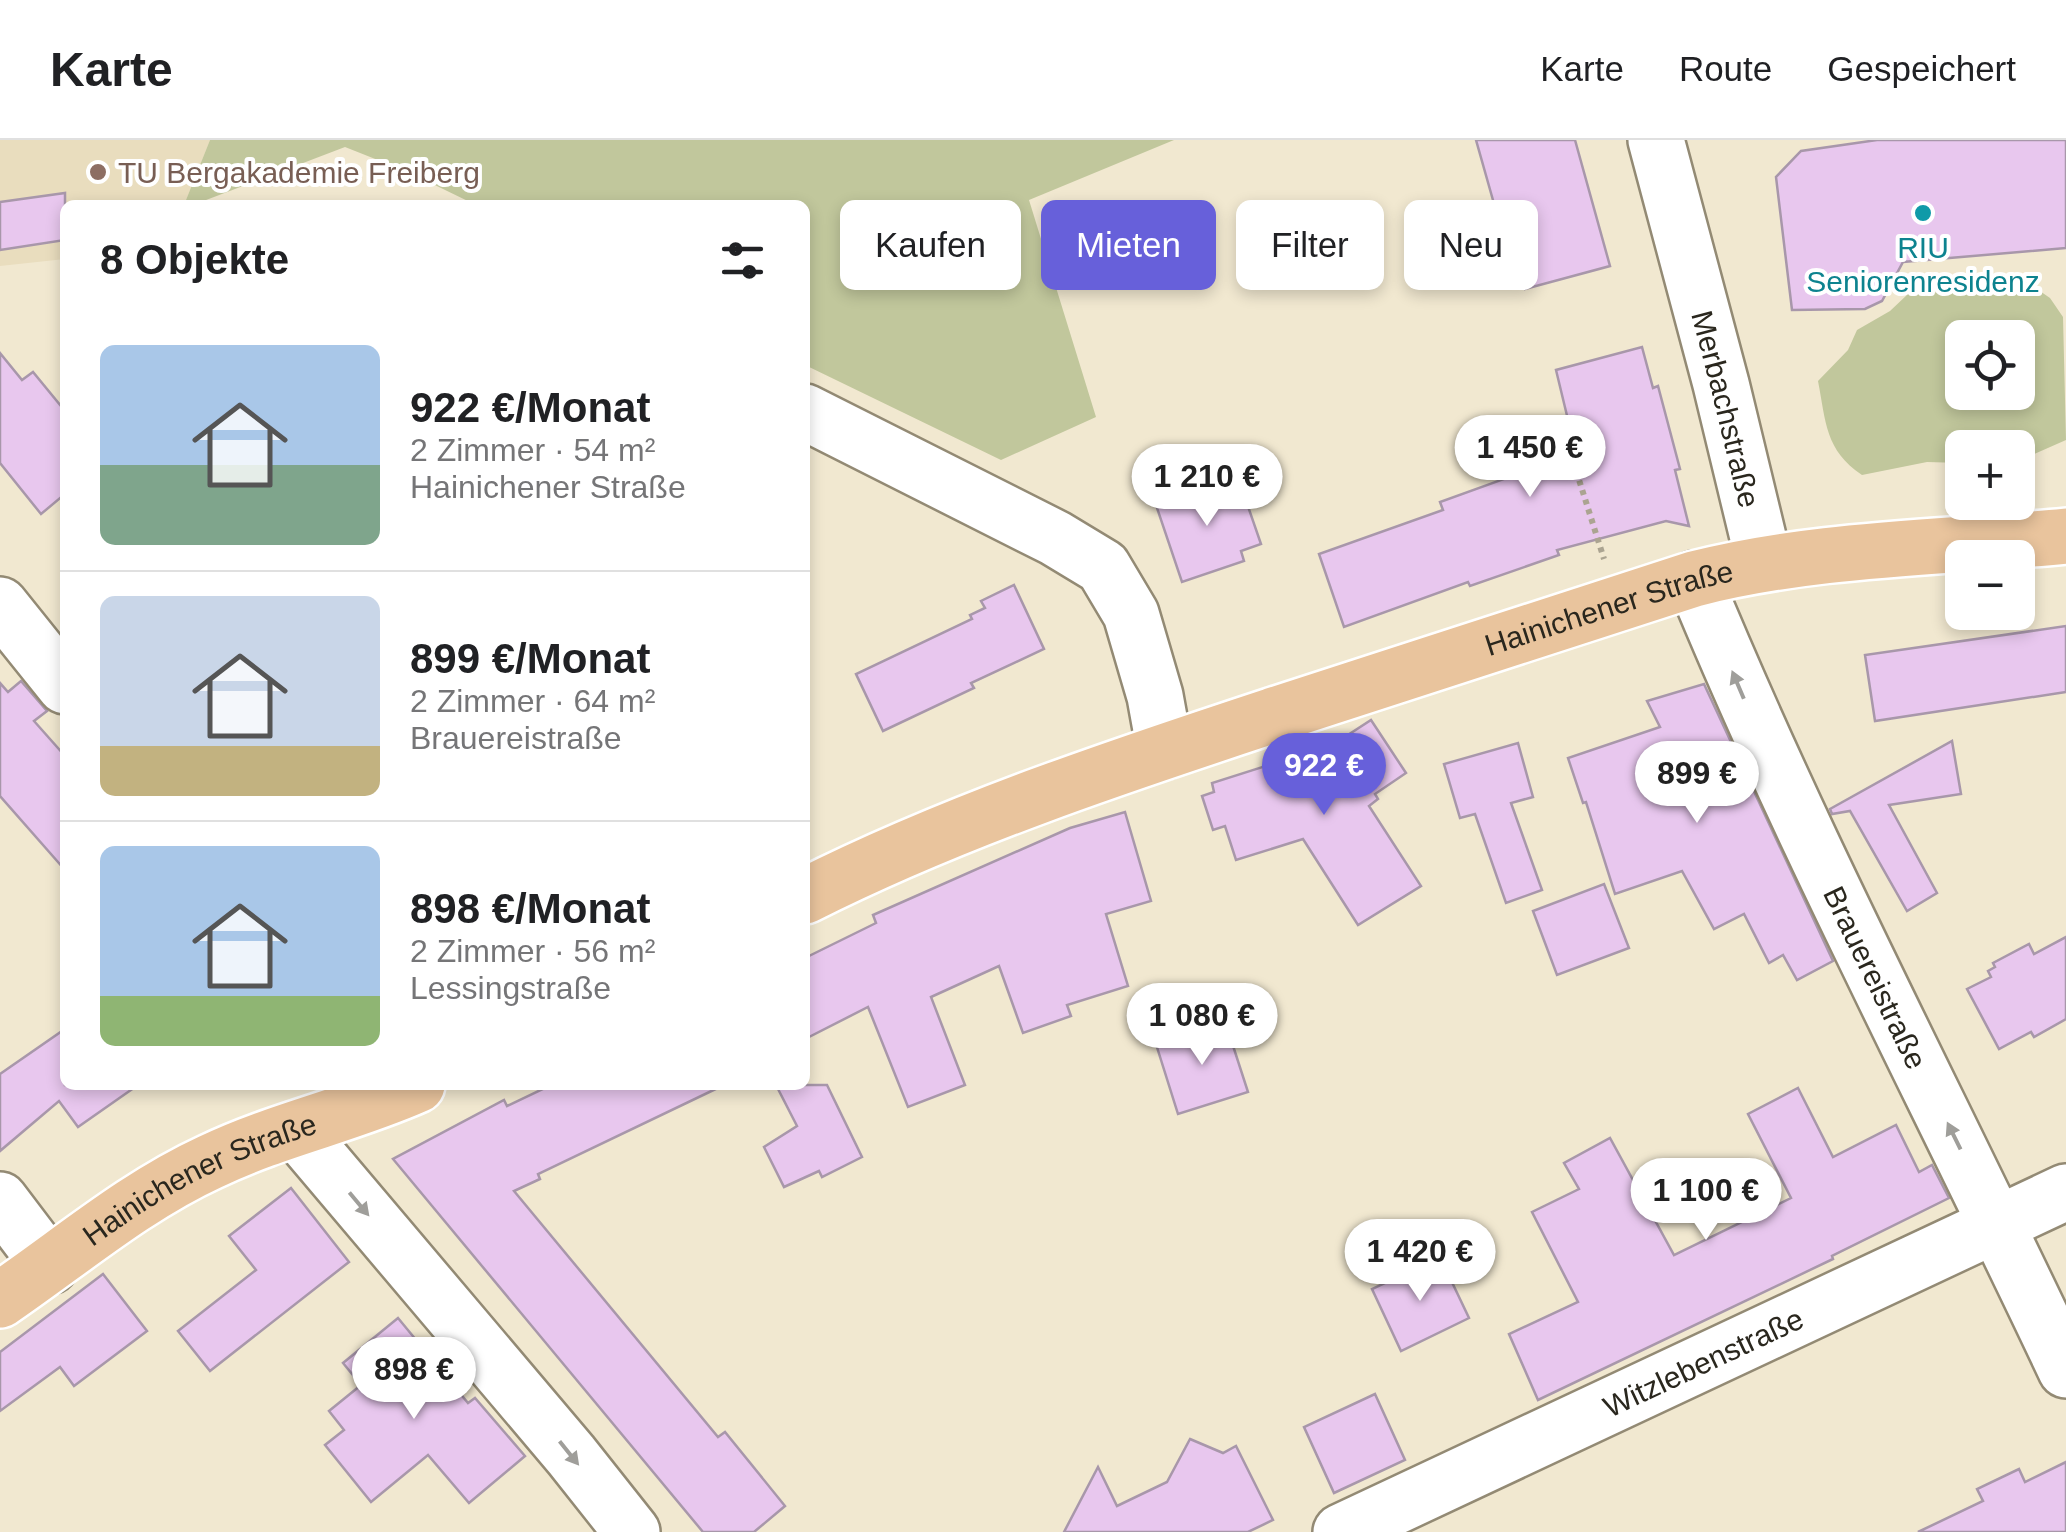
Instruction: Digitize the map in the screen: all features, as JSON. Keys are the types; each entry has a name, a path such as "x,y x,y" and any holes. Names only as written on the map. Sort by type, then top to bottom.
{"main road":[{"name":"Hainichener Straße","path":"810,893 850,873 1165,751 1694,579 1764,562 2066,536"},
{"name":"Hainichener Straße","path":"0,1300 130,1206 304,1112 384,1100 406,1090"}],"street":[{"name":"Merbachstraße","path":"1656,140 1764,562"},
{"path":"810,415 1104,566 1130,614 1155,696 1165,751"},
{"name":"Brauereistraße","path":"1694,579 1741,693 1826,876 2066,1370"},
{"path":"0,605 60,680"},
{"path":"304,1112 632,1532"},
{"name":"Witzlebenstraße","path":"1341,1532 2066,1192"},
{"path":"0,1200 50,1266"}],"path":[{"path":"1580,441 1568,444 1617,603"}],"shaded area":[{"name":"TU Bergakademie Freiberg","path":"0,140 210,140 186,200 60,200 60,260 0,266"}],"green space":[{"path":"210,140 1174,140 1029,200 1041,239 1041,290 1057,290 1096,417 1001,460 810,367 810,200 466,200 345,147 206,200 186,200"},
{"path":"2034,287 2050,298 2063,317 2066,440 2035,454 2035,430 1945,430 1945,463 1927,462 1862,475 1834,445 1818,381 1848,350 1857,330 1890,311 1908,294"}],"building":[{"path":"1476,140 1575,140 1610,266 1538,285 1538,200 1493,200"},
{"name":"RIU Seniorenresidenz","path":"1877,140 2066,140 2066,248 1903,262 1882,301 1865,309 1792,310 1776,177 1801,151"},
{"path":"65,193 65,200 60,200 60,241 0,250 0,202"},
{"path":"1642,347 1653,388 1658,386 1680,469 1675,470 1689,526 1666,521 1557,550 1559,555 1470,586 1468,582 1344,627 1319,554 1443,510 1440,502 1576,453 1556,370"},
{"path":"0,353 22,380 33,372 60,405 60,498 41,514 0,463"},
{"path":"1220,481 1225,496 1242,489 1261,544 1241,551 1244,561 1182,582 1155,502"},
{"path":"1014,585 1044,649 883,731 856,674 972,619 970,615 985,608 981,601"},
{"path":"2066,626 2066,692 1875,721 1865,655"},
{"path":"21,681 47,711 34,721 60,750 60,864 0,796 0,683 8,692"},
{"path":"1704,684 1833,961 1797,980 1783,955 1769,963 1744,914 1714,929 1682,871 1615,894 1568,758 1660,727 1647,701"},
{"path":"1371,720 1406,773 1375,794 1378,799 1369,806 1421,886 1358,925 1303,839 1236,860 1225,826 1213,830 1202,796 1214,792 1212,783 1272,764 1277,781"},
{"path":"1952,741 1961,794 1889,805 1937,893 1907,911 1850,811 1832,814 1830,809"},
{"path":"1518,743 1533,797 1511,803 1542,890 1506,903 1475,814 1460,818 1444,764"},
{"path":"1125,812 1151,901 1106,914 1128,986 1067,1005 1071,1016 1023,1033 999,966 931,997 965,1085 908,1107 868,1007 810,1036 810,956 876,923 873,915 1070,828"},
{"path":"1604,884 1629,948 1557,975 1533,911"},
{"path":"2066,937 2066,1019 2034,1037 2031,1032 1999,1049 1967,989 1991,977 1988,971 1995,967 1993,963 2029,944 2034,954"},
{"path":"1225,1021 1248,1092 1178,1114 1156,1044"},
{"path":"60,1032 60,1090 131,1090 78,1127 59,1101 0,1151 0,1074"},
{"path":"810,1085 827,1085 862,1157 822,1177 819,1171 784,1187 764,1147 797,1126 779,1090 810,1090"},
{"path":"1798,1088 1833,1157 1896,1125 1919,1172 1932,1165 1949,1198 1832,1256 1833,1259 1538,1400 1509,1334 1578,1302 1532,1212 1579,1189 1564,1163 1610,1138 1674,1255 1791,1198 1748,1114"},
{"path":"541,1090 714,1090 538,1174 540,1179 514,1191 718,1437 725,1432 785,1506 754,1532 703,1532 393,1159 504,1100 507,1106"},
{"path":"291,1188 349,1262 210,1371 178,1331 256,1270 229,1236"},
{"path":"1440,1257 1469,1318 1401,1351 1372,1289"},
{"path":"103,1274 147,1331 74,1386 60,1367 0,1411 0,1352"},
{"path":"398,1318 468,1403 475,1398 525,1456 469,1503 428,1455 371,1502 325,1445 344,1430 329,1411 361,1385 343,1363"},
{"path":"1375,1394 1405,1460 1334,1493 1304,1427"},
{"path":"1190,1439 1223,1453 1236,1446 1273,1520 1248,1532 1064,1532 1098,1467 1117,1506 1167,1482"},
{"path":"2066,1462 2066,1532 1918,1532 1983,1501 1977,1489 2019,1469 2025,1482"}],"place":[{"name":"TU Bergakademie Freiberg","path":"98,172"},
{"name":"RIU Seniorenresidenz","path":"1923,213"}]}
